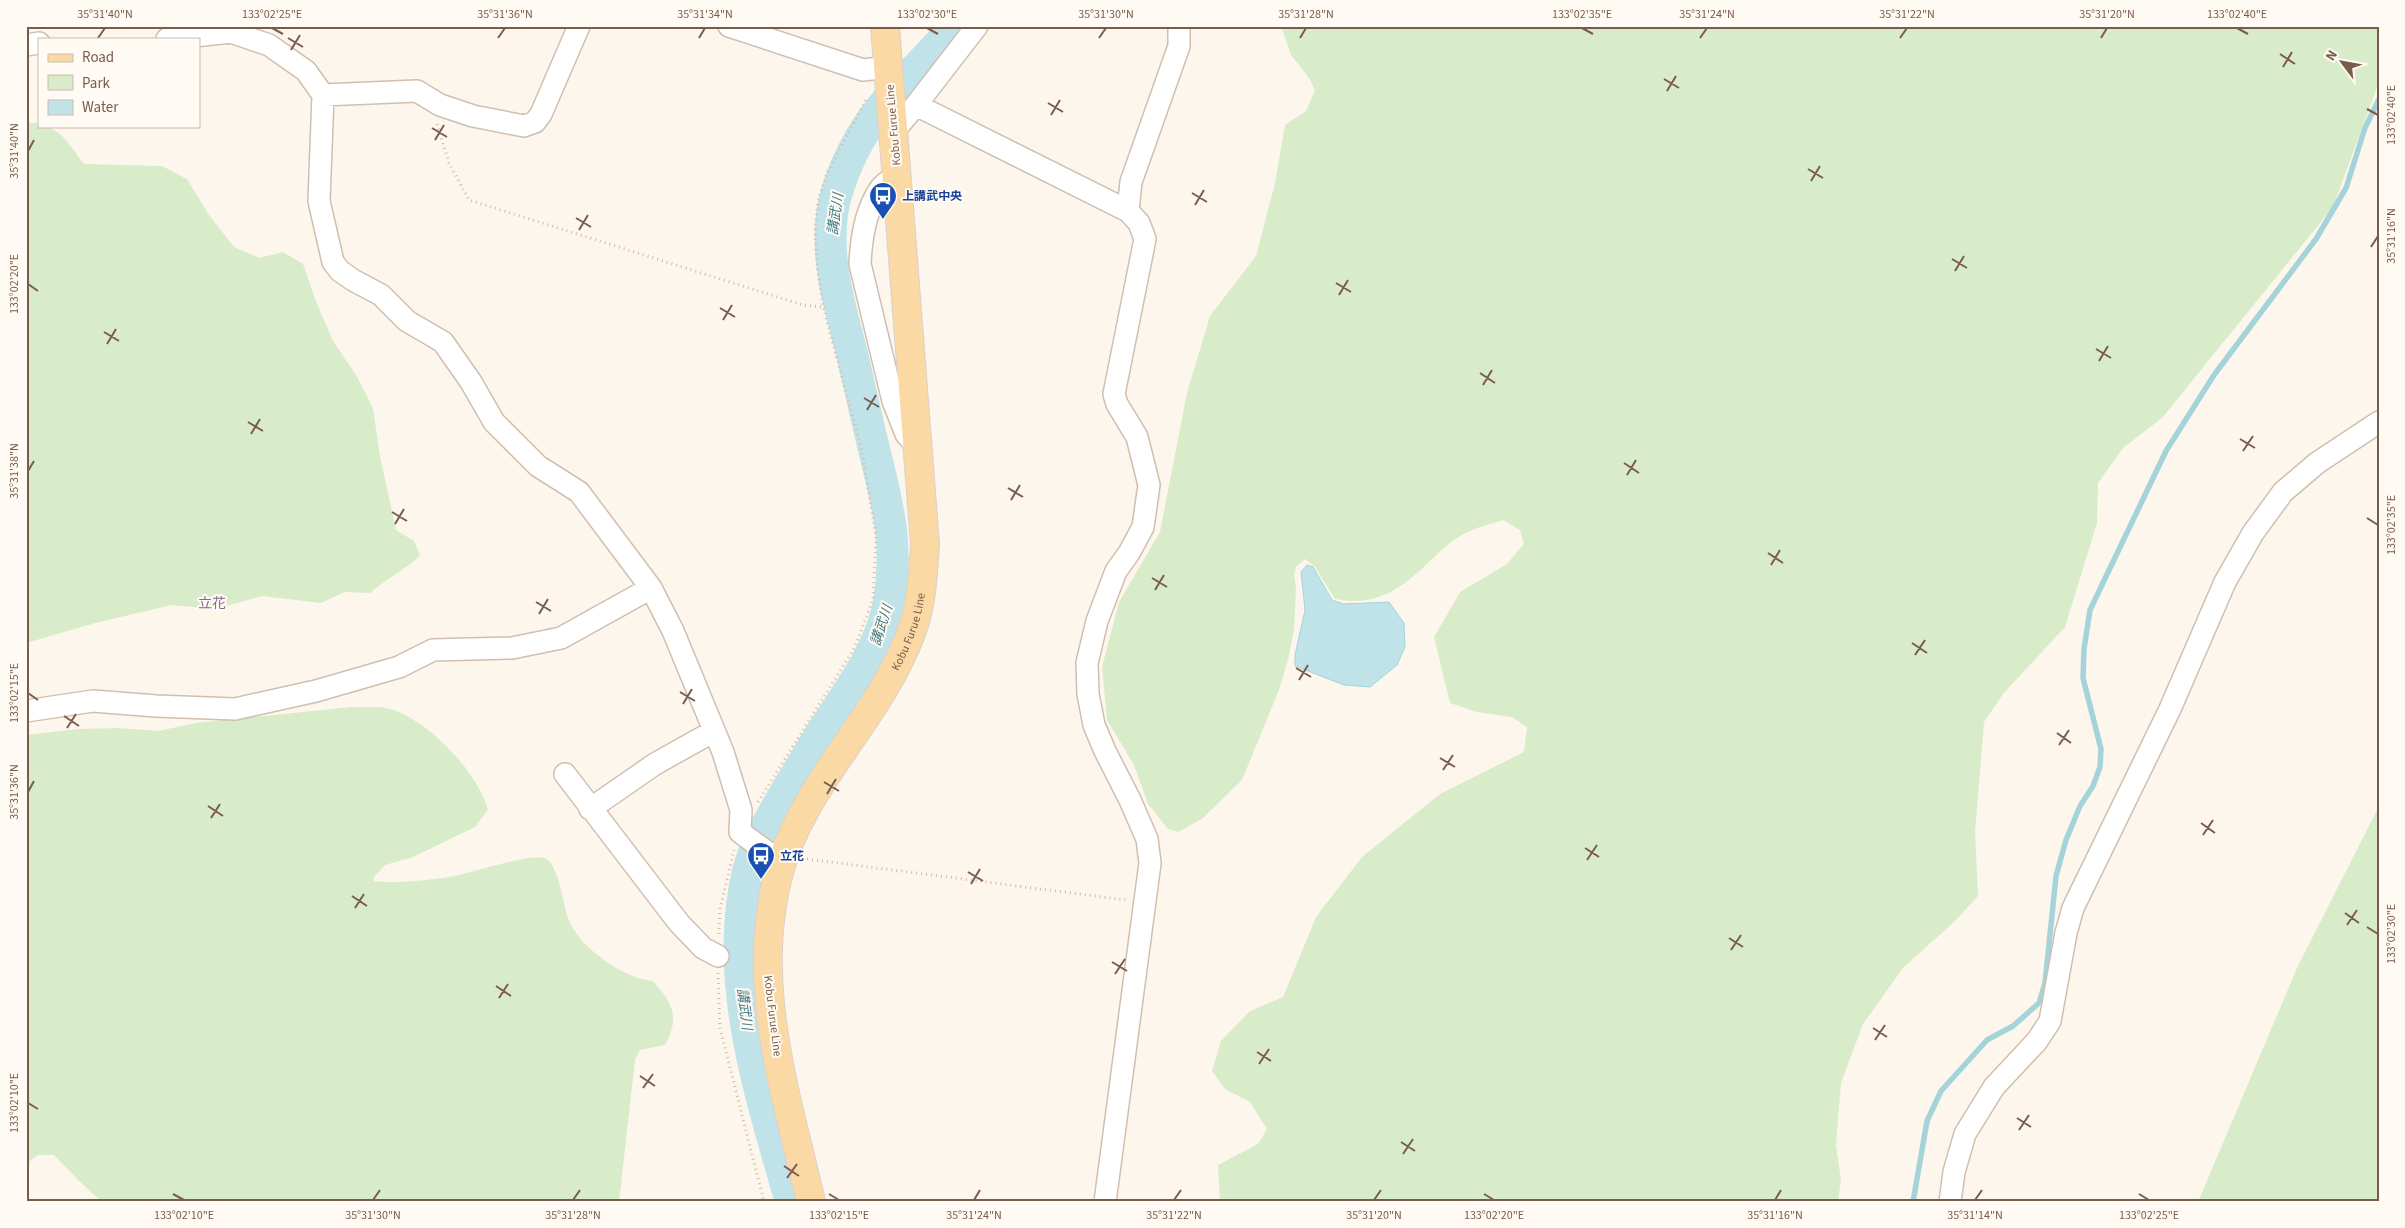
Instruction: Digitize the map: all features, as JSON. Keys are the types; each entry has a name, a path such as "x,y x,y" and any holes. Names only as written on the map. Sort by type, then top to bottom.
{"main road":[{"name":"Kobu Furue Line","path":"811,1202 773,1038 767,970 776,854 892,674 912,632 922,585 926,544 897,174 901,118 882,81 885,26"}],"street":[{"path":"323,94 417,91 440,104 473,116 524,126 535,122 579,26"},
{"path":"729,26 864,70 882,81"},
{"path":"977,26 901,118 1128,211 1139,223 1145,239 1145,248 1131,305 1127,336 1114,394 1117,404 1137,438 1149,485 1143,527 1129,554 1116,571 1097,621 1087,663 1088,694 1094,724 1147,839 1150,863 1105,1202"},
{"path":"1128,211 1131,182 1178,46 1179,26"},
{"path":"176,38 231,32 269,45 306,71 323,94 318,201 333,262 340,271 381,295 407,321 443,342 472,382 494,422 538,466 579,492 609,529 651,588 673,631 714,731 741,810 743,835 776,854"},
{"path":"897,174 881,188 871,205 861,245 860,264 893,400 906,434 919,448"},
{"path":"1950,1202 1954,1172 1965,1134 1994,1087 2037,1041 2050,1021 2066,933 2073,908 2170,709 2225,582 2253,534 2283,492 2317,463 2379,422"},
{"path":"26,711 93,701 234,709 316,691 399,667 433,650 512,648 561,638 651,588"},
{"path":"590,809 655,764 714,731"},
{"path":"565,774 679,923 703,948 718,956"}],"path":[{"path":"758,803 855,646 873,599 876,537 868,482 860,443 823,307 817,264 815,230 818,201 827,173 839,147 882,81"},
{"path":"440,104 436,119 438,132 449,163 468,200 803,305 823,307"},
{"path":"743,835 731,858 720,909 718,956 720,1028 764,1202"},
{"path":"776,854 1146,903"}],"green space":[{"path":"1281,26 2379,26 2379,82 2333,207 2162,418 2123,448 2098,483 2097,523 2065,627 2003,694 1984,722 1975,832 1978,896 1955,921 1903,968 1863,1024 1841,1083 1836,1145 1841,1180 1838,1202 1220,1202 1218,1165 1258,1144 1267,1129 1250,1102 1225,1089 1212,1071 1221,1041 1250,1011 1283,997 1316,917 1362,857 1440,794 1524,752 1527,727 1512,717 1477,712 1450,703 1434,637 1460,592 1507,564 1524,544 1520,530 1503,520 1475,529 1456,538 1409,580 1387,594 1375,598 1350,601 1335,599 1315,567 1305,559 1296,567 1294,575 1296,588 1294,630 1288,660 1279,690 1242,780 1202,819 1178,832 1168,829 1148,804 1134,765 1107,720 1102,667 1119,602 1160,532 1187,393 1210,316 1256,256 1275,183 1285,125 1306,111 1315,90 1309,78 1291,55"},
{"path":"26,123 37,123 38,128 49,128 60,134 84,164 162,166 187,179 209,215 234,247 259,258 283,252 303,264 315,299 333,341 356,375 373,408 380,456 396,530 414,541 420,556 370,593 345,592 321,603 262,596 215,609 172,605 99,622 26,643"},
{"path":"351,707 386,708 401,713 433,734 462,763 482,795 488,810 475,827 413,857 385,865 374,877 374,881 403,882 435,879 529,858 546,859 554,869 557,877 568,918 582,940 603,960 616,968 641,979 653,981 670,1004 673,1019 670,1035 665,1045 640,1050 635,1060 619,1202 102,1202 54,1155 38,1155 26,1164 26,735 78,729 119,728 158,731 196,723"},
{"path":"2379,806 2379,1202 2198,1202 2297,968"}],"water":[{"path":"1307,565 1313,567 1332,600 1343,604 1389,602 1404,623 1405,647 1397,665 1370,687 1344,685 1295,666 1295,655 1305,610 1301,572"}],"waterway":[{"name":"講武川","path":"791,1202 757,1080 748,1038 742,997 741,913 752,857 766,827 820,735 856,680 876,642 889,602 893,560 887,504 838,298 832,265 832,215 836,194 844,172 864,132 884,104 955,26"},
{"path":"1913,1202 1927,1121 1941,1091 1987,1040 2013,1026 2039,1003 2045,983 2056,876 2066,840 2080,806 2093,786 2100,767 2101,749 2083,678 2084,649 2090,610 2166,451 2214,375 2316,239 2346,188 2365,128 2379,99"}],"place":[{"name":"上講武中央","path":"883,220"},
{"name":"立花","path":"761,880"}],"district":[{"name":"立花","path":"212,603"}]}
